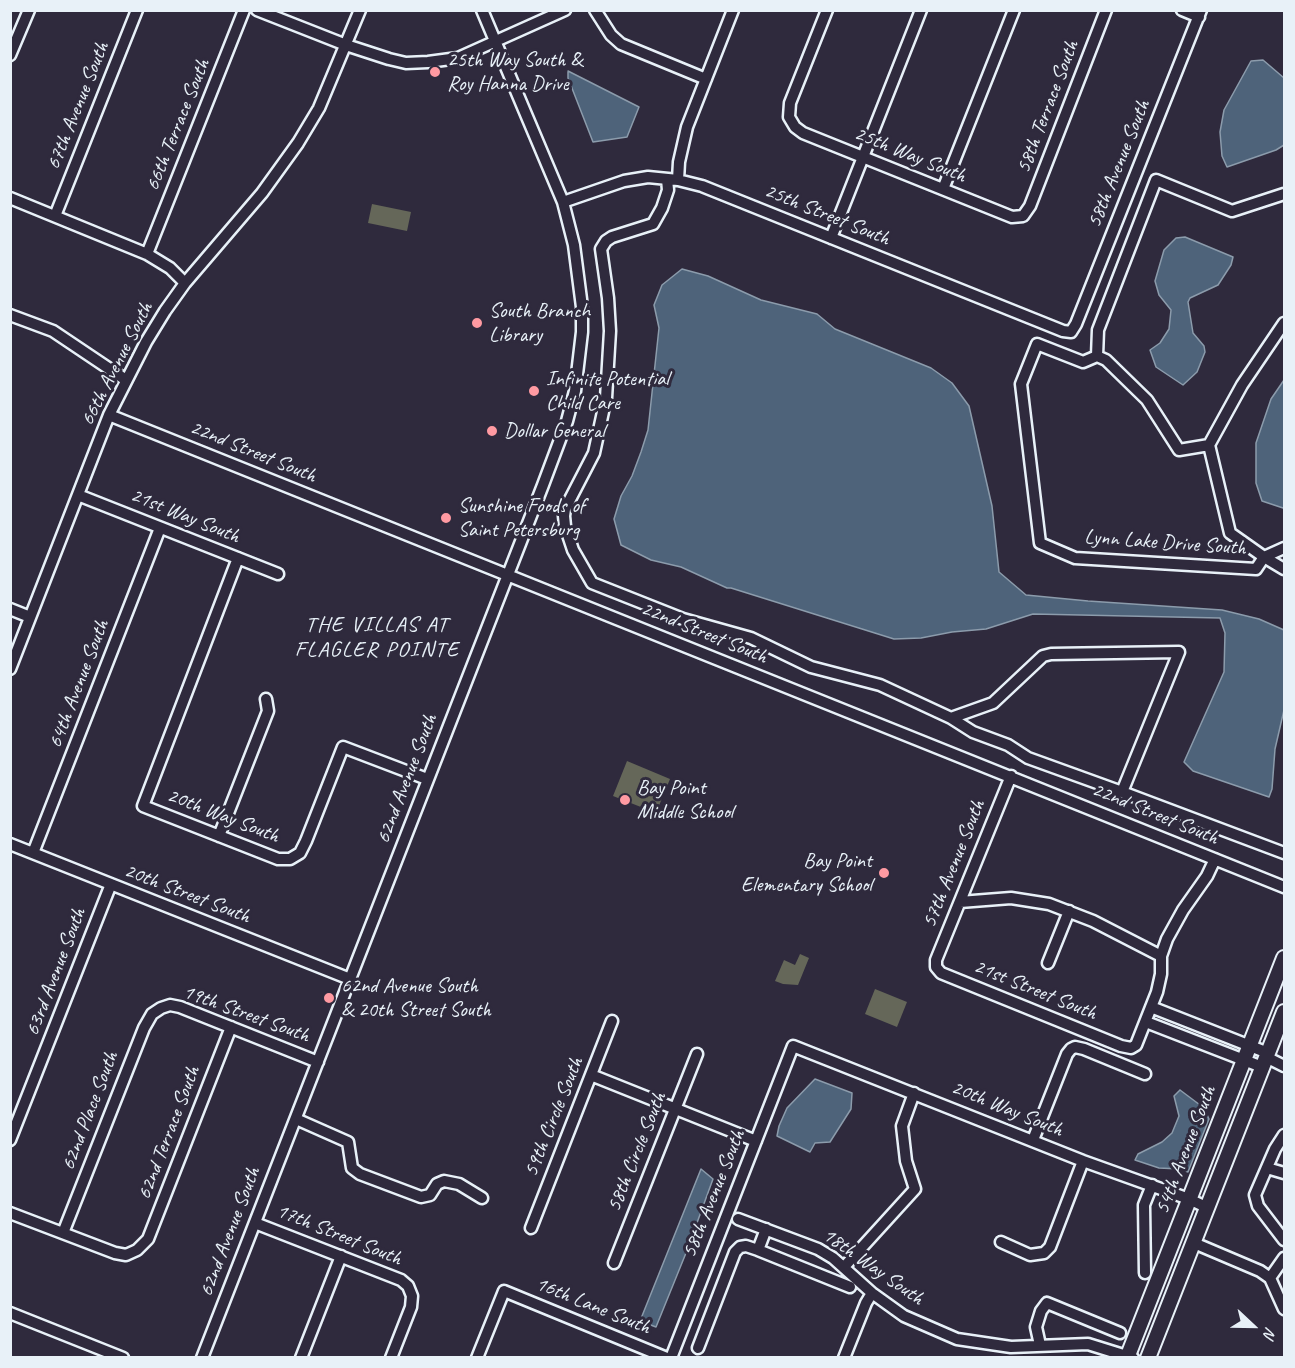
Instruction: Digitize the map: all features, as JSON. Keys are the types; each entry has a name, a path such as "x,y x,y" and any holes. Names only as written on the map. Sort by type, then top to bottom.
{"main road":[{"name":"54th Avenue South","path":"1127,1357 1284,958"},
{"name":"54th Avenue South","path":"1148,1358 1284,1012"}],"street":[{"path":"10,55 29,10"},
{"name":"67th Avenue South","path":"55,216 136,10"},
{"name":"66th Terrace South","path":"147,254 244,10"},
{"path":"257,10 346,45 406,63 458,58 565,10"},
{"name":"66th Avenue South","path":"10,669 110,415 126,380 165,311 185,283 262,194 298,143 319,108 360,10"},
{"name":"62nd Avenue South","path":"202,1358 567,421 580,362 582,332 580,278 563,202 482,10"},
{"path":"595,10 611,34 621,44 706,79"},
{"path":"733,10 706,79 662,208 653,224 612,237 601,249 608,298 610,365 606,398 594,453 565,509 565,526 573,550 592,583 682,619 751,638 811,667 880,685 917,700 973,732 1008,745 1028,758 1284,853"},
{"name":"25th Way South","path":"827,10 790,103 789,117 795,127 802,133 1012,217 1023,216"},
{"path":"831,238 921,10"},
{"path":"943,189 1014,10"},
{"name":"58th Terrace South","path":"1023,216 1030,206 1106,10"},
{"path":"1182,10 1200,14"},
{"name":"58th Avenue South","path":"1071,332 1200,14"},
{"name":"25th Street South","path":"563,202 624,181 648,177 673,179 702,186 1063,331 1071,332"},
{"path":"1284,195 1232,212 1156,180 1098,330 1097,356 1106,360 1147,400 1179,450 1209,445 1242,385 1284,322"},
{"path":"10,198 147,254 170,268 185,283"},
{"path":"10,315 53,331 126,380"},
{"name":"Lynn Lake Drive South","path":"1097,356 1083,362 1036,344 1021,384 1040,543 1075,558 1256,569 1264,557"},
{"name":"22nd Street South","path":"110,415 1284,887"},
{"name":"Lynn Lake Drive South","path":"1209,445 1230,533 1284,569"},
{"name":"21st Way South","path":"78,495 278,574"},
{"name":"64th Avenue South","path":"33,853 160,528"},
{"path":"1264,557 1284,548"},
{"name":"20th Way South","path":"238,558 142,806 278,859 290,859 300,853 306,841 343,747 427,779"},
{"path":"10,609 30,617"},
{"path":"951,718 993,703 1043,656 1179,652 1122,792"},
{"path":"219,836 268,711 266,699"},
{"name":"57th Avenue South","path":"936,967 936,960 1011,776"},
{"name":"20th Street South","path":"10,844 350,978"},
{"path":"1215,859 1207,876 1178,918 1161,956 1161,974 1146,1022 1244,1060 1266,1059"},
{"name":"63rd Avenue South","path":"10,1140 111,884"},
{"path":"960,902 1011,898 1049,904 1114,931 1161,956"},
{"path":"1048,963 1069,911"},
{"name":"21st Street South","path":"936,967 941,973 1121,1046 1136,1045 1146,1022"},
{"name":"19th Street South","path":"161,1008 170,1005 180,1007 318,1062"},
{"path":"1152,1007 1249,1046 1266,1059 1284,1066"},
{"name":"62nd Place South","path":"63,1233 144,1028 152,1014 161,1008"},
{"name":"59th Circle South","path":"531,1228 612,1021"},
{"name":"62nd Terrace South","path":"63,1233 126,1255 137,1250 148,1239 231,1027"},
{"name":"58th Avenue South","path":"669,1358 793,1046"},
{"name":"20th Way South","path":"793,1046 1208,1208"},
{"path":"1033,1140 1067,1054 1075,1047 1145,1074"},
{"name":"58th Circle South","path":"614,1263 697,1054"},
{"path":"591,1075 756,1141"},
{"path":"844,1268 915,1189 906,1161 902,1126 914,1094"},
{"path":"296,1119 348,1142 352,1168 360,1174 421,1197 430,1195 437,1184 444,1181 459,1184 482,1198"},
{"path":"1284,1135 1275,1149 1255,1195 1258,1206 1284,1240"},
{"path":"1000,1242 1030,1254 1044,1253 1050,1247 1083,1161"},
{"path":"1267,1168 1284,1173"},
{"path":"1145,1273 1144,1206 1152,1185"},
{"path":"10,1213 63,1233"},
{"name":"18th Way South","path":"738,1219 818,1249 904,1316 957,1339 1000,1346 1088,1344 1133,1358"},
{"name":"17th Street South","path":"255,1222 401,1280 408,1286 412,1296 411,1307 391,1358"},
{"path":"758,1250 766,1229"},
{"path":"1194,1243 1260,1271 1273,1283 1284,1309"},
{"path":"698,1348 735,1252 740,1247 746,1246 758,1250 850,1287"},
{"path":"301,1358 341,1256"},
{"path":"1273,1283 1284,1258"},
{"name":"16th Lane South","path":"477,1358 504,1291 669,1358"},
{"path":"844,1358 872,1293"},
{"path":"1040,1345 1036,1327 1041,1311 1047,1303 1120,1333"},
{"path":"10,1313 123,1358"},
{"path":"1077,1345 1078,1358"},
{"path":"999,1358 1000,1346"}],"green space":[{"path":"372,204 411,212 407,231 368,223"},
{"path":"627,761 670,779 656,813 613,796"},
{"path":"800,954 809,958 798,985 775,981 784,960 795,965"},
{"path":"875,989 907,1002 897,1027 865,1014"}],"water":[{"path":"1263,60 1284,78 1284,145 1227,167 1222,156 1220,132 1224,110 1251,61"},
{"path":"568,71 639,107 627,137 593,142 568,78"},
{"path":"1185,237 1233,257 1231,265 1218,285 1190,298 1188,302 1193,333 1204,346 1205,352 1197,372 1183,385 1156,367 1150,350 1160,343 1169,329 1171,310 1159,295 1155,281 1164,250 1176,238"},
{"path":"682,269 708,276 761,300 817,314 835,329 931,368 952,383 969,406 992,506 999,572 1026,595 1222,610 1259,619 1284,630 1284,710 1275,749 1272,789 1269,797 1193,771 1184,762 1224,672 1225,633 1220,618 1033,614 986,629 921,638 894,639 727,588 681,567 651,560 621,545 614,519 648,430 659,328 654,305 662,285"},
{"path":"1284,380 1283,508 1262,501 1256,483 1256,443 1271,399"},
{"path":"815,1079 852,1093 851,1109 830,1142 815,1143 810,1152 777,1136 787,1108"},
{"path":"1180,1090 1204,1108 1209,1119 1188,1172 1180,1169 1159,1168 1135,1160 1138,1154 1162,1142 1172,1133 1179,1116 1174,1096"},
{"path":"701,1169 713,1179 656,1327 640,1321"}],"place":[{"name":"25th Way South & Roy Hanna Drive","path":"435,72"},
{"name":"South Branch Library","path":"477,323"},
{"name":"Infinite Potential Child Care","path":"534,391"},
{"name":"Dollar General","path":"492,431"},
{"name":"Sunshine Foods of Saint Petersburg","path":"446,518"},
{"name":"Bay Point Middle School","path":"625,800"},
{"name":"Bay Point Elementary School","path":"884,873"},
{"name":"62nd Avenue South & 20th Street South","path":"329,998"}],"district":[{"name":"THE VILLAS AT FLAGLER POINTE","path":"377,638"}]}
